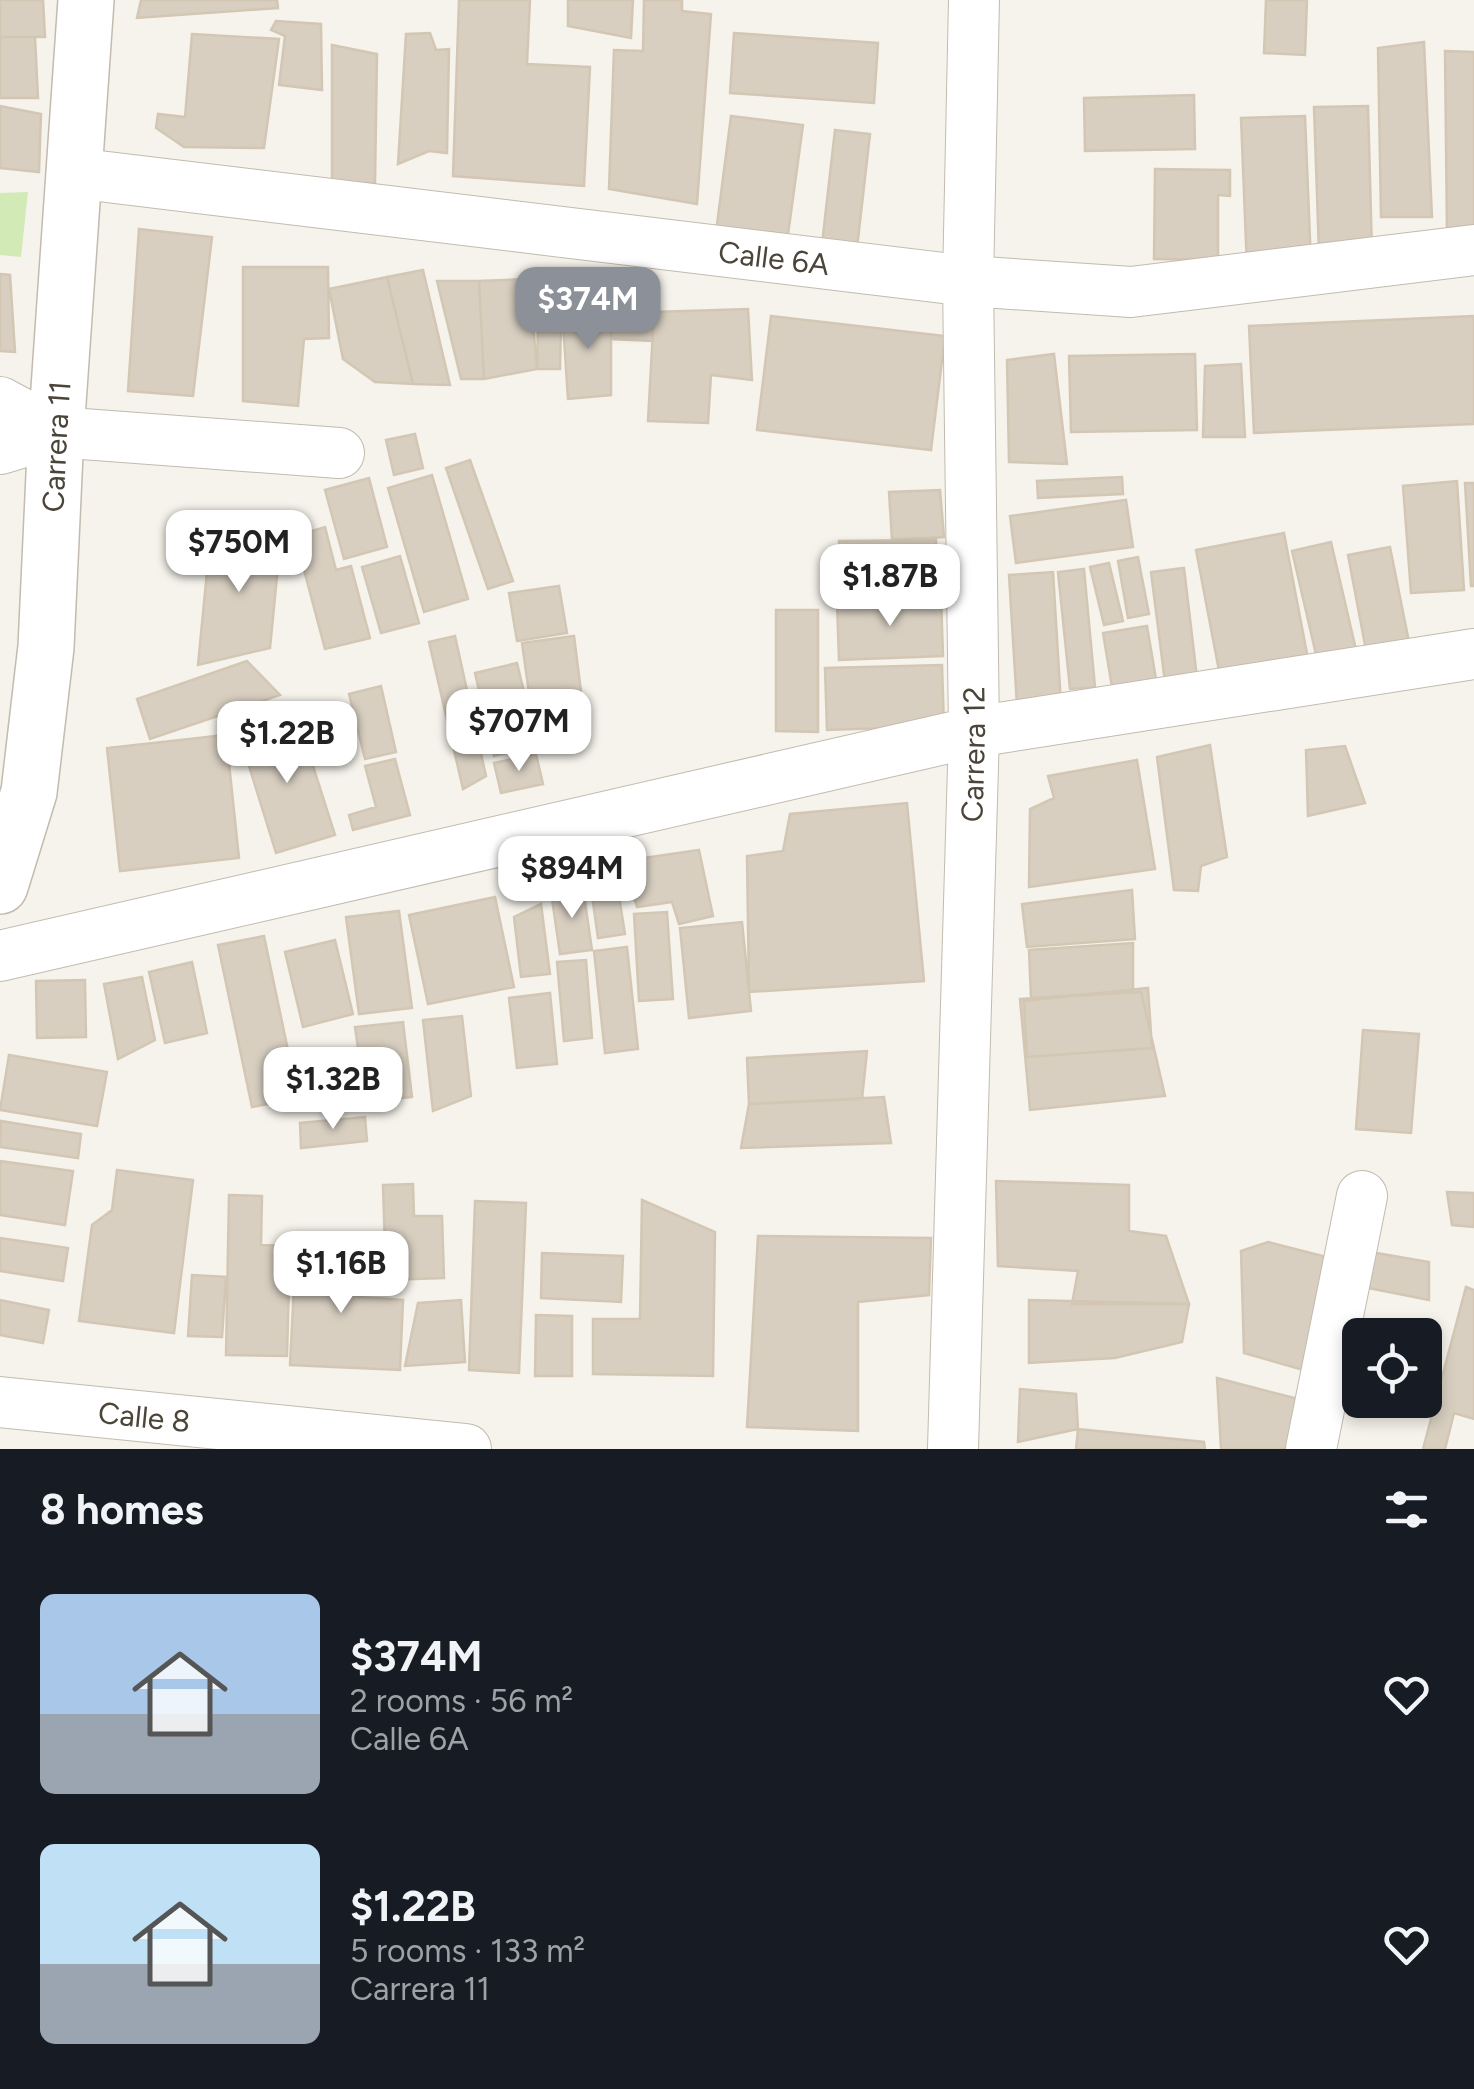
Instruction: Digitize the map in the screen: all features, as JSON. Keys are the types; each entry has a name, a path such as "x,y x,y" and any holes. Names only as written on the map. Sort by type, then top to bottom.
{"street":[{"name":"Carrera 11","path":"0,886 28,792 46,647 56,432 86,0"},
{"name":"Carrera 12","path":"954,1449 974,732 968,281 974,0"},
{"name":"Calle 6A","path":"74,173 968,281 1131,292 1474,250"},
{"path":"0,402 56,432"},
{"path":"0,449 56,432 339,453"},
{"path":"0,956 974,732 1474,654"},
{"path":"1312,1449 1362,1196"},
{"name":"Calle 8","path":"0,1402 466,1449"}],"green space":[{"path":"28,192 21,257 0,255 0,193"}],"building":[{"path":"0,0 43,0 45,37 0,37"},
{"path":"141,0 277,0 278,8 137,18"},
{"path":"459,0 530,0 527,64 590,67 584,186 453,176"},
{"path":"568,0 633,0 631,38 568,26"},
{"path":"644,0 682,0 682,11 711,14 697,204 609,189 614,50 643,51"},
{"path":"1266,0 1307,0 1305,55 1264,53"},
{"path":"276,21 321,24 322,90 279,85 285,36 271,30"},
{"path":"430,33 436,50 449,49 447,153 429,151 398,164 406,34"},
{"path":"734,33 878,43 874,103 730,93"},
{"path":"192,34 279,39 264,148 184,147 156,128 158,114 185,117"},
{"path":"0,37 35,37 38,98 0,98"},
{"path":"1424,42 1432,217 1381,217 1378,48"},
{"path":"332,45 377,54 375,183 332,183"},
{"path":"1445,51 1474,52 1474,233 1447,233"},
{"path":"1194,95 1195,149 1085,151 1084,98"},
{"path":"0,106 41,114 39,172 0,168"},
{"path":"1368,106 1372,251 1319,253 1314,107"},
{"path":"731,116 803,125 786,249 715,240"},
{"path":"1305,116 1311,264 1247,268 1241,118"},
{"path":"835,130 870,134 856,257 821,253"},
{"path":"1155,169 1230,170 1230,196 1218,195 1218,260 1154,259"},
{"path":"139,229 212,237 193,396 128,391"},
{"path":"243,267 328,267 329,338 304,339 298,406 243,401"},
{"path":"423,270 450,385 413,384 387,277"},
{"path":"0,274 10,275 15,352 0,351"},
{"path":"387,277 413,384 375,382 343,359 329,289"},
{"path":"529,279 537,369 484,379 479,281"},
{"path":"539,280 562,281 560,369 537,369"},
{"path":"437,281 479,281 484,379 461,379"},
{"path":"616,283 655,285 652,341 611,339"},
{"path":"562,308 611,308 611,395 568,399"},
{"path":"748,309 752,380 711,375 708,423 648,421 654,312"},
{"path":"771,316 945,336 931,450 757,430"},
{"path":"1474,316 1474,424 1254,433 1249,326"},
{"path":"1054,354 1067,464 1009,462 1007,360"},
{"path":"1195,354 1197,430 1071,432 1069,356"},
{"path":"1241,364 1245,437 1203,437 1205,366"},
{"path":"415,434 423,468 394,475 386,440"},
{"path":"470,460 513,581 488,589 446,468"},
{"path":"432,475 468,599 424,612 388,488"},
{"path":"1122,477 1123,494 1038,498 1037,481"},
{"path":"369,478 387,547 344,559 325,490"},
{"path":"1457,481 1464,590 1411,593 1403,486"},
{"path":"1465,483 1474,483 1474,586 1471,586"},
{"path":"940,490 944,537 892,540 889,492"},
{"path":"1126,500 1133,547 1016,563 1010,516"},
{"path":"325,527 336,570 351,566 370,638 325,649 295,536"},
{"path":"211,530 281,536 270,648 198,665"},
{"path":"1284,533 1308,659 1220,676 1196,550"},
{"path":"936,540 937,592 840,594 839,541"},
{"path":"1331,542 1357,654 1318,663 1292,551"},
{"path":"1390,547 1409,642 1366,650 1348,555"},
{"path":"400,556 419,623 381,633 362,567"},
{"path":"1138,557 1149,614 1128,618 1118,561"},
{"path":"1109,563 1123,621 1104,625 1090,567"},
{"path":"1184,568 1198,686 1166,690 1151,572"},
{"path":"1084,569 1095,687 1070,689 1058,572"},
{"path":"1053,572 1061,704 1017,706 1009,575"},
{"path":"559,586 567,633 517,641 509,593"},
{"path":"941,597 943,656 839,660 837,602"},
{"path":"776,610 818,610 818,732 776,731"},
{"path":"1147,626 1158,691 1114,699 1103,633"},
{"path":"455,636 486,776 463,789 429,642"},
{"path":"574,636 583,707 532,714 522,643"},
{"path":"247,661 280,695 150,739 137,699"},
{"path":"517,663 537,746 494,756 475,673"},
{"path":"942,665 944,726 827,730 825,668"},
{"path":"381,686 396,752 365,759 349,694"},
{"path":"579,717 586,744 550,753 543,724"},
{"path":"298,719 335,835 276,853 240,737"},
{"path":"226,735 239,858 120,871 107,748"},
{"path":"1210,745 1227,857 1201,866 1198,891 1174,890 1157,757"},
{"path":"1345,746 1365,803 1308,816 1306,750"},
{"path":"536,754 543,784 501,793 494,763"},
{"path":"395,759 410,815 353,830 349,815 376,807 365,766"},
{"path":"1137,760 1155,869 1029,887 1030,809 1054,798 1048,776"},
{"path":"907,803 924,981 749,992 747,856 783,851 790,814"},
{"path":"699,850 713,916 679,924 672,902 637,907 623,861"},
{"path":"616,877 625,934 598,938 590,881"},
{"path":"583,888 592,950 560,954 551,892"},
{"path":"1132,890 1135,939 1027,947 1022,904"},
{"path":"495,897 514,987 428,1004 409,915"},
{"path":"541,904 550,974 521,977 514,917"},
{"path":"399,911 412,1008 359,1014 346,917"},
{"path":"667,912 673,999 639,1001 634,914"},
{"path":"742,922 751,1011 689,1018 680,928"},
{"path":"264,936 298,1098 252,1107 218,945"},
{"path":"335,940 353,1014 303,1027 285,952"},
{"path":"1133,943 1133,991 1031,998 1029,950"},
{"path":"627,947 638,1049 605,1053 594,951"},
{"path":"586,960 592,1038 564,1041 557,962"},
{"path":"192,962 207,1033 165,1043 149,972"},
{"path":"142,977 155,1040 118,1059 104,984"},
{"path":"85,980 86,1037 37,1038 36,981"},
{"path":"1148,988 1152,1048 1027,1057 1024,1001"},
{"path":"1141,992 1165,1096 1030,1110 1020,999"},
{"path":"550,993 557,1064 517,1068 509,998"},
{"path":"462,1016 471,1096 433,1111 423,1020"},
{"path":"403,1022 412,1097 336,1106 330,1051 358,1048 355,1027"},
{"path":"1363,1030 1419,1034 1411,1133 1356,1129"},
{"path":"867,1051 862,1099 749,1104 747,1058"},
{"path":"9,1055 107,1072 97,1126 0,1110"},
{"path":"884,1097 891,1143 741,1148 749,1104"},
{"path":"365,1117 367,1141 301,1148 300,1123"},
{"path":"1,1121 81,1134 78,1158 0,1147"},
{"path":"0,1161 73,1171 65,1225 0,1215"},
{"path":"117,1170 193,1180 174,1333 79,1321 92,1225 112,1210"},
{"path":"996,1181 1129,1185 1129,1231 1166,1236 1189,1304 1072,1304 1078,1271 998,1266"},
{"path":"413,1184 414,1216 442,1216 444,1278 386,1280 383,1185"},
{"path":"1447,1192 1474,1193 1474,1227 1452,1225"},
{"path":"229,1195 262,1196 261,1245 290,1246 287,1356 226,1355"},
{"path":"642,1200 715,1232 713,1376 593,1374 593,1319 640,1319"},
{"path":"475,1201 526,1203 519,1373 469,1370"},
{"path":"758,1236 931,1238 929,1295 858,1302 858,1431 747,1427"},
{"path":"0,1238 68,1248 63,1281 0,1271"},
{"path":"1268,1242 1330,1258 1303,1370 1244,1353 1241,1251"},
{"path":"296,1248 361,1251 358,1297 403,1300 400,1370 290,1365"},
{"path":"1365,1251 1429,1262 1429,1300 1363,1287"},
{"path":"542,1253 623,1256 621,1302 541,1298"},
{"path":"192,1275 226,1277 222,1337 188,1336"},
{"path":"1466,1287 1474,1290 1474,1419 1454,1413 1445,1449 1423,1449 1431,1418 1442,1418 1442,1377"},
{"path":"0,1300 49,1310 43,1343 0,1335"},
{"path":"461,1300 465,1362 405,1366 418,1303"},
{"path":"1029,1300 1189,1304 1182,1342 1115,1358 1029,1363"},
{"path":"536,1315 572,1316 572,1376 535,1376"},
{"path":"1217,1378 1302,1400 1289,1449 1221,1449"},
{"path":"1020,1389 1076,1394 1078,1429 1018,1442"},
{"path":"1078,1429 1204,1442 1205,1449 1076,1449"}]}
